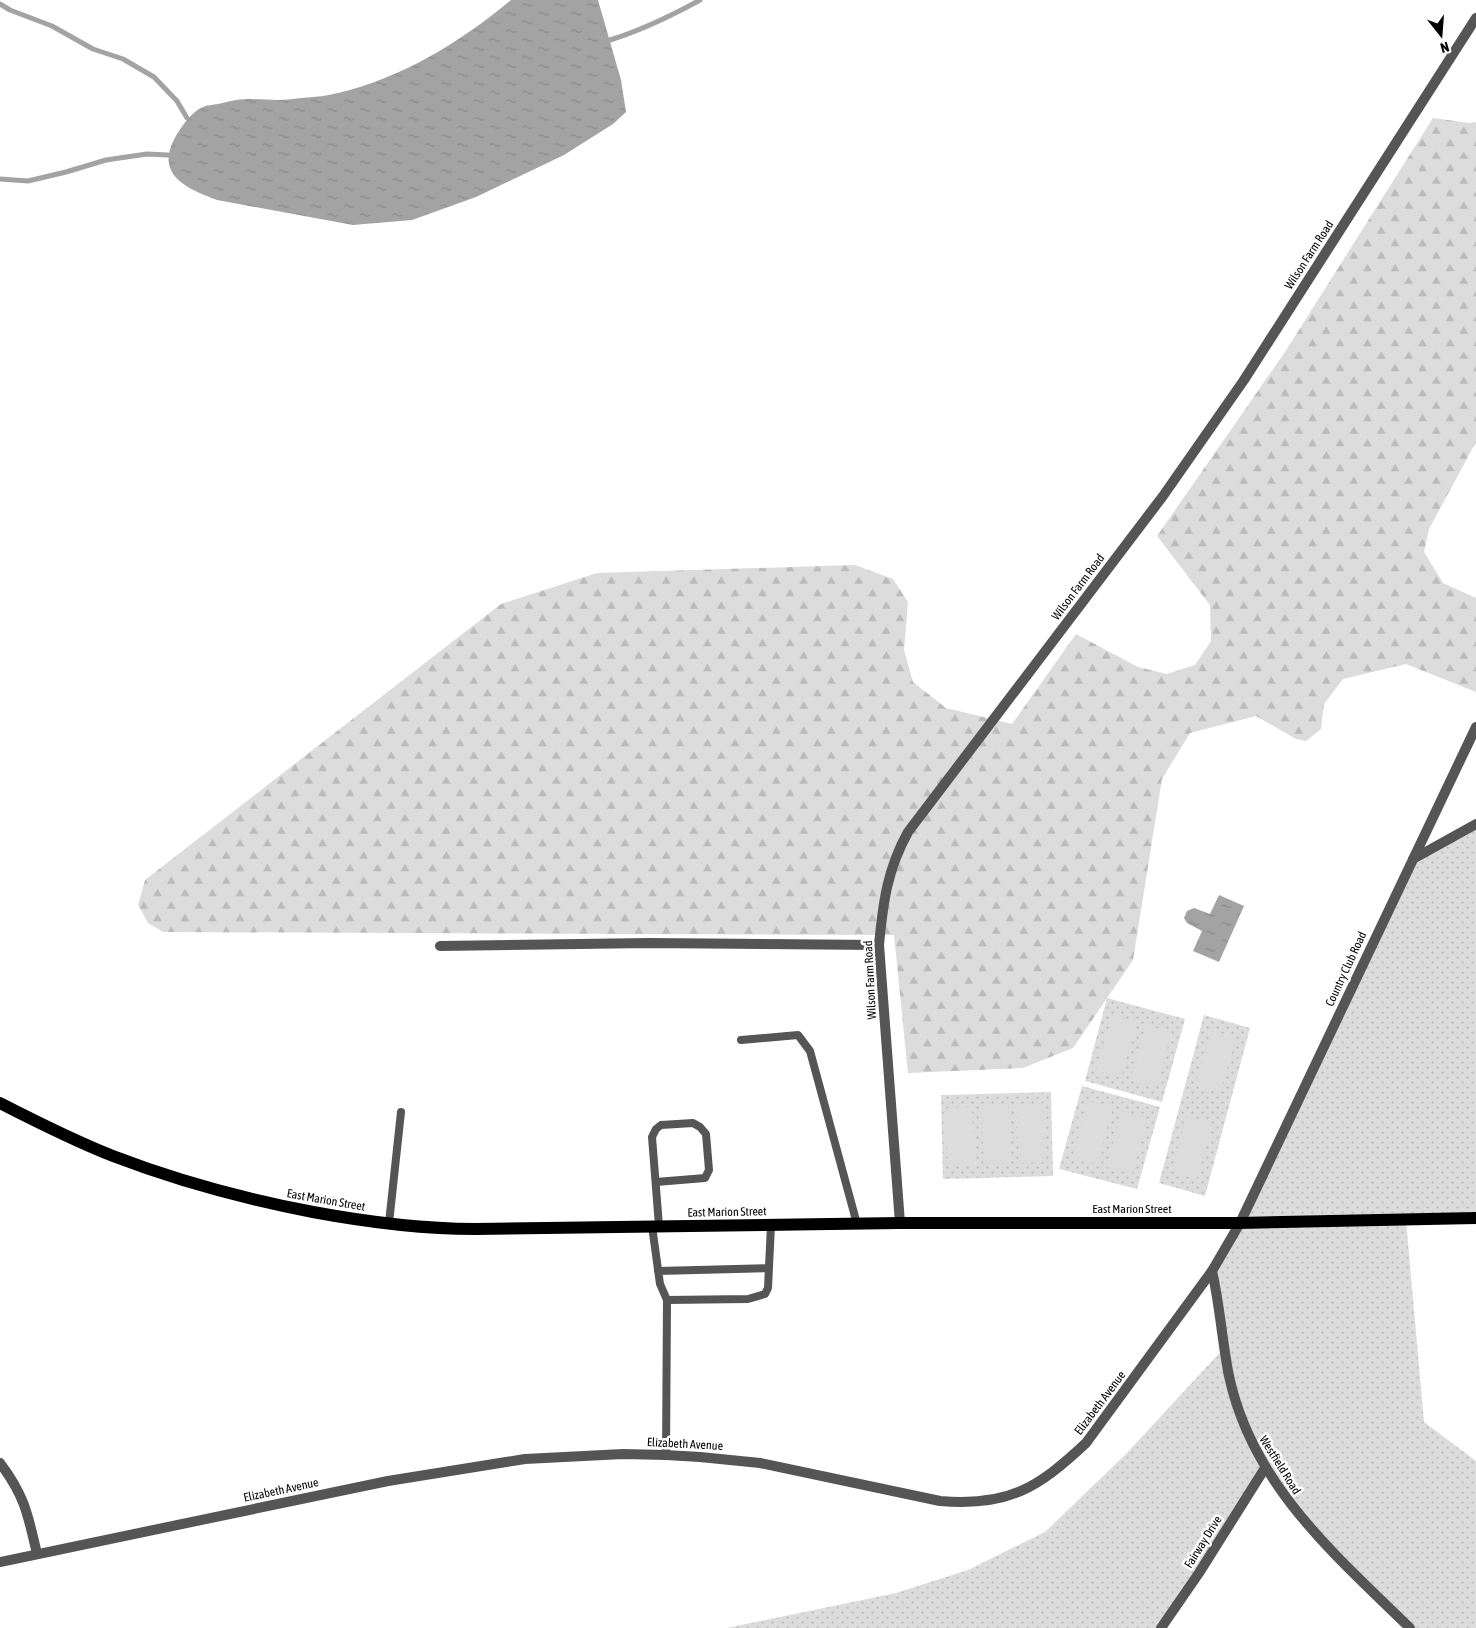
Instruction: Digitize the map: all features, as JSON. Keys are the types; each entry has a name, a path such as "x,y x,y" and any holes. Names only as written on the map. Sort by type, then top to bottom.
{"main road":[{"name":"East Marion Street","path":"0,1103 112,1156 174,1178 263,1203 362,1221 468,1229 900,1223 1240,1223 1476,1218"}],"street":[{"name":"Wilson Farm Road","path":"900,1223 879,945 886,887 897,853 908,832 1163,496 1249,371 1476,18"},
{"name":"Country Club Road","path":"1240,1223 1476,728"},
{"path":"1413,859 1476,824"},
{"path":"440,946 649,943 879,945"},
{"name":"Elizabeth Avenue","path":"0,1562 379,1483 450,1470 550,1457 623,1454 666,1455 760,1463 940,1501 987,1502 1021,1492 1048,1476 1086,1443 1212,1271 1240,1223"},
{"name":"Westfield Road","path":"1212,1271 1218,1298 1229,1377 1250,1439 1265,1468 1287,1501 1333,1553 1410,1628"},
{"path":"0,1463 20,1492 28,1514 37,1554"},
{"name":"Fairway Drive","path":"1161,1628 1265,1468"}],"lane":[{"path":"741,1040 798,1035 810,1050 857,1224"},
{"path":"389,1223 402,1112"},
{"path":"656,1182 704,1178 709,1170 706,1134 700,1127 693,1123 660,1125 652,1137 656,1182 655,1226 658,1271 660,1284 667,1300 666,1455"},
{"path":"667,1300 748,1299 765,1294 768,1288 770,1225"},
{"path":"658,1271 769,1268"}],"green space":[{"path":"1433,118 1469,123 1476,122 1476,442 1429,529 1424,552 1443,583 1476,598 1476,692 1406,664 1343,679 1324,704 1321,729 1306,741 1296,739 1256,716 1190,733 1162,779 1133,960 1073,1048 1023,1068 908,1073 894,935 163,932 148,923 138,905 145,880 501,604 597,573 855,565 893,579 908,602 904,650 913,682 946,708 1012,724 1076,634 1138,667 1167,674 1195,665 1211,641 1210,605 1157,536 1285,352"},
{"path":"1476,824 1476,1218 1406,1220 1424,1422 1476,1461 1476,1628 1410,1628 1333,1553 1265,1468 1161,1628 727,1628 896,1593 968,1570 1045,1532 1126,1454 1225,1347 1212,1271 1413,859"},
{"path":"1107,998 1185,1019 1162,1102 1085,1081"},
{"path":"1112,1015 1137,1022 1121,1078 1096,1071"},
{"path":"1204,1015 1250,1028 1205,1196 1159,1183"},
{"path":"1146,1025 1172,1032 1156,1088 1130,1080"},
{"path":"1211,1031 1236,1038 1220,1093 1195,1086"},
{"path":"1082,1086 1160,1107 1137,1189 1059,1169"},
{"path":"1051,1092 1053,1176 943,1179 941,1095"},
{"path":"1088,1101 1113,1108 1097,1164 1072,1157"},
{"path":"1043,1103 1046,1162 1019,1163 1016,1105"},
{"path":"1008,1105 1011,1163 984,1164 981,1106"},
{"path":"972,1107 975,1165 948,1166 945,1108"},
{"path":"1122,1111 1148,1119 1132,1174 1106,1167"},
{"path":"1187,1116 1213,1123 1197,1179 1171,1171"}],"water":[{"path":"511,0 598,0 621,80 626,112 613,124 564,155 476,197 412,220 353,225 217,200 192,190 182,183 170,167 171,145 186,121 192,114 203,107 244,99 282,100 322,96 362,86 385,78 430,57 472,30"},
{"path":"1219,895 1244,906 1219,962 1193,951 1202,931 1187,923 1184,918 1187,911 1194,908 1210,914"}],"waterway":[{"path":"610,40 656,22 700,0"},
{"path":"0,4 10,10 52,26 93,49 123,59 154,77 177,101 187,118"},
{"path":"0,179 28,181 106,160 147,154 168,155"}]}
